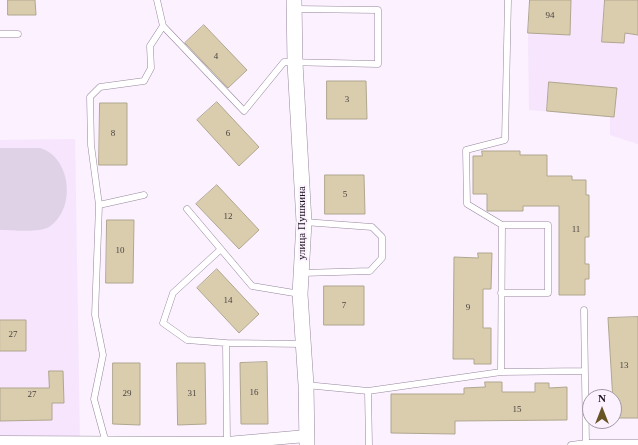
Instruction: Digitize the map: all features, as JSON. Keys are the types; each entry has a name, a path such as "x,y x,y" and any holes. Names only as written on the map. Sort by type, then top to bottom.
{"street":[{"name":"улица Пушкина","path":"294,5 295,63 304,222 300,294 306,385 307,441"},
{"path":"0,442 106,444 307,441"}],"lane":[{"path":"157,0 163,26 244,111 284,62 378,64 378,10 294,5"},
{"path":"501,293 548,293 548,225 502,225 467,204 466,150 505,140 508,0"},
{"path":"106,444 94,399 103,355 95,315 99,205 91,145 90,97 100,87 144,82 151,68 150,46 163,26"},
{"path":"0,34 18,34"},
{"path":"99,205 144,195"},
{"path":"187,209 252,286 300,294"},
{"path":"302,273 370,271 382,258 382,237 372,227 304,222"},
{"path":"501,372 502,225"},
{"path":"221,249 173,293 163,323 187,340 226,343 304,344"},
{"path":"584,310 586,443"},
{"path":"226,343 227,443"},
{"path":"306,385 368,390 501,372 585,371"},
{"path":"368,390 369,445"},
{"path":"572,445 586,443 638,443"}],"shaded area":[{"path":"530,0 638,0 638,144 610,135 610,117 529,110 528,33"},
{"path":"75,139 80,445 0,445 0,140"},
{"path":"0,148 40,148 50,153 64,172 67,184 67,196 64,208 58,219 45,229 33,231 0,230"}],"building":[{"path":"8,0 35,0 36,15 8,15"},
{"path":"530,0 571,0 570,35 528,33"},
{"path":"605,0 638,0 638,35 625,33 624,43 602,42"},
{"path":"204,25 247,70 228,88 185,43"},
{"path":"327,81 366,81 367,119 327,119"},
{"path":"549,82 617,88 614,117 547,111"},
{"path":"217,102 259,147 239,166 197,120"},
{"path":"100,103 127,103 127,165 99,165"},
{"path":"482,151 520,151 520,155 547,155 547,176 572,176 572,180 586,180 586,195 589,195 589,237 585,237 585,264 589,264 589,279 585,279 585,295 559,295 559,206 523,206 523,211 487,211 487,194 473,194 473,156 482,156"},
{"path":"325,175 364,175 365,214 325,214"},
{"path":"217,185 259,230 239,249 196,204"},
{"path":"107,220 134,220 133,283 106,283"},
{"path":"478,253 492,253 491,289 483,289 483,328 491,328 491,364 474,364 474,359 453,359 454,257 478,258"},
{"path":"217,269 259,314 239,333 197,288"},
{"path":"324,286 364,286 364,325 324,325"},
{"path":"638,317 638,418 622,418 622,389 612,389 608,318"},
{"path":"0,320 26,320 26,351 0,351"},
{"path":"267,362 268,424 241,424 240,363"},
{"path":"113,363 140,363 140,425 113,424"},
{"path":"177,363 205,363 206,424 178,425"},
{"path":"49,371 63,371 64,403 52,403 52,420 0,421 0,388 49,388"},
{"path":"485,382 502,382 502,392 535,392 535,383 549,383 549,388 567,387 567,420 455,421 455,434 391,433 391,394 464,394 464,388 485,387"}]}
